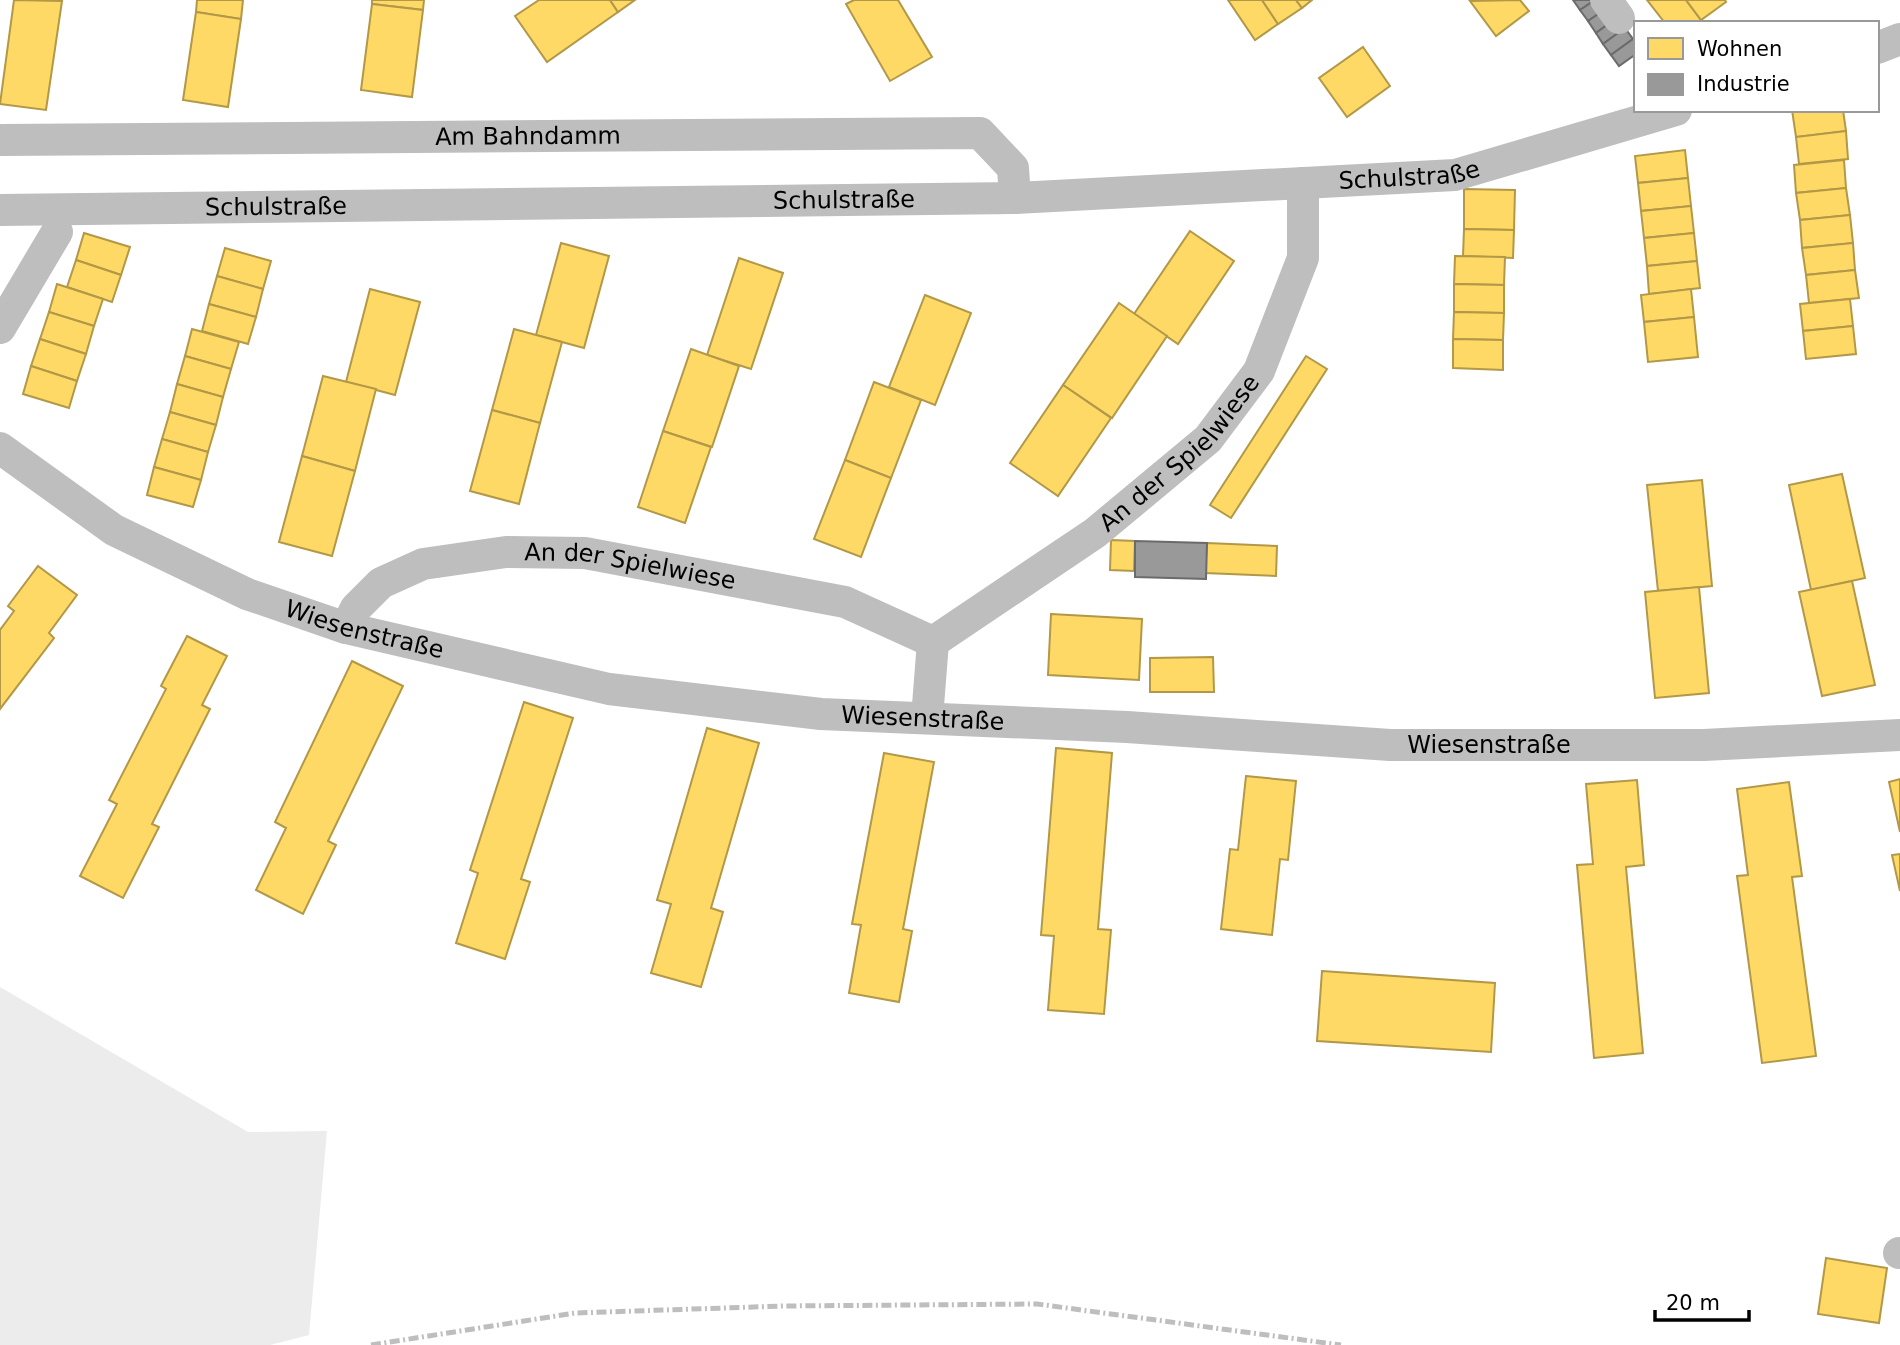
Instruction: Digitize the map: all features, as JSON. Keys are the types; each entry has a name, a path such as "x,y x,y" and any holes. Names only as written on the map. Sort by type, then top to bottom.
{"street":[{"path":"1879,47 1900,39"},
{"name":"Schulstraße","path":"0,210 1015,198 1303,183 1455,174 1669,112"},
{"name":"Am Bahndamm","path":"0,139 980,133 1013,168 1015,198"},
{"name":"An der Spielwiese","path":"346,628 356,608 382,583 423,564 506,552 546,552 585,554 845,602 933,642 1095,533 1208,439 1259,371 1303,258 1303,183"},
{"path":"0,327 57,232"},
{"name":"Wiesenstraße","path":"0,448 114,530 247,594 346,628 609,689 821,714 1127,727 1390,745 1704,745 1900,735"},
{"path":"927,718 933,642"}],"shaded area":[{"path":"0,987 248,1132 327,1131 309,1335 270,1345 0,1345"}],"building: Wohnen":[{"path":"14,0 62,1 46,110 0,104"},
{"path":"197,0 243,0 241,19 196,12"},
{"path":"372,0 424,0 423,10 372,4"},
{"path":"539,0 610,0 618,12 547,62 515,16"},
{"path":"610,0 635,0 618,12"},
{"path":"854,0 898,0 932,57 890,81 846,4"},
{"path":"1228,0 1262,0 1278,24 1255,40"},
{"path":"1262,0 1296,0 1302,8 1278,24"},
{"path":"1296,0 1312,0 1302,8"},
{"path":"1520,0 1529,11 1496,36 1470,1"},
{"path":"1647,0 1686,0 1701,20 1700,21 1663,21"},
{"path":"1686,0 1725,0 1726,2 1701,20"},
{"path":"372,4 423,10 412,97 361,90"},
{"path":"196,12 241,19 228,107 183,100"},
{"path":"1363,47 1390,86 1347,117 1319,78"},
{"path":"1792,112 1843,112 1846,131 1796,137"},
{"path":"1846,131 1848,159 1799,164 1796,137"},
{"path":"1685,150 1688,178 1638,183 1635,156"},
{"path":"1844,160 1846,188 1796,193 1794,165"},
{"path":"1688,178 1691,206 1641,211 1638,183"},
{"path":"1846,188 1850,215 1800,220 1796,193"},
{"path":"1464,189 1515,190 1514,230 1464,229"},
{"path":"1691,206 1694,233 1644,238 1641,211"},
{"path":"1850,215 1853,243 1802,248 1800,220"},
{"path":"1464,229 1514,230 1513,258 1463,256"},
{"path":"1190,231 1234,261 1178,344 1134,314"},
{"path":"84,233 130,247 121,275 76,260"},
{"path":"1694,233 1697,261 1647,266 1644,238"},
{"path":"561,243 609,256 584,348 536,335"},
{"path":"1853,243 1855,270 1806,275 1802,248"},
{"path":"225,248 271,261 263,289 217,276"},
{"path":"1455,256 1505,257 1504,285 1454,284"},
{"path":"739,258 783,273 751,369 707,355"},
{"path":"76,260 121,275 112,302 67,287"},
{"path":"1697,261 1700,288 1649,294 1647,266"},
{"path":"1855,270 1859,298 1809,303 1806,275"},
{"path":"217,276 263,289 256,317 209,304"},
{"path":"57,284 103,299 94,326 49,312"},
{"path":"1454,284 1504,285 1504,313 1454,312"},
{"path":"370,289 420,302 395,395 346,382"},
{"path":"1691,289 1694,317 1644,322 1641,295"},
{"path":"925,295 971,313 935,405 889,387"},
{"path":"1850,299 1853,326 1803,331 1800,304"},
{"path":"1119,303 1167,336 1112,418 1063,385"},
{"path":"209,304 256,317 248,344 202,331"},
{"path":"49,312 94,326 86,354 40,339"},
{"path":"1454,312 1504,313 1503,340 1453,339"},
{"path":"1694,317 1698,357 1648,362 1644,322"},
{"path":"1853,326 1856,354 1806,359 1803,331"},
{"path":"192,329 239,342 231,369 185,356"},
{"path":"514,329 562,342 540,423 492,410"},
{"path":"40,339 86,354 77,381 31,366"},
{"path":"1453,339 1503,340 1503,370 1453,368"},
{"path":"691,349 739,366 712,447 663,431"},
{"path":"185,356 231,369 223,397 177,384"},
{"path":"1306,356 1327,369 1231,518 1210,505"},
{"path":"31,366 77,381 69,408 23,394"},
{"path":"323,376 376,389 355,471 302,456"},
{"path":"874,382 921,400 891,478 845,460"},
{"path":"177,384 223,397 216,425 170,412"},
{"path":"1063,385 1111,418 1058,496 1010,463"},
{"path":"492,410 540,423 519,504 470,491"},
{"path":"170,412 216,425 208,452 162,439"},
{"path":"663,431 711,447 685,523 638,507"},
{"path":"162,439 208,452 201,480 154,467"},
{"path":"302,456 355,471 332,556 279,542"},
{"path":"845,460 891,478 861,557 814,539"},
{"path":"154,467 201,480 193,507 147,495"},
{"path":"1842,474 1865,578 1811,590 1789,485"},
{"path":"1702,480 1712,586 1658,591 1647,485"},
{"path":"1111,540 1135,541 1134,571 1110,570"},
{"path":"1207,543 1277,546 1276,576 1205,573"},
{"path":"38,566 77,595 49,633 54,638 0,709 0,630 14,611 8,606"},
{"path":"1852,581 1875,685 1822,696 1799,592"},
{"path":"1699,587 1709,693 1655,698 1645,592"},
{"path":"1051,614 1142,619 1139,680 1048,675"},
{"path":"187,636 227,656 202,705 210,709 152,824 159,827 123,898 80,876 117,804 109,800 166,689 161,686"},
{"path":"1213,657 1214,692 1150,692 1150,658"},
{"path":"352,661 403,686 328,841 336,845 303,914 256,890 286,828 275,822"},
{"path":"524,702 573,718 521,879 530,882 505,959 456,943 478,873 470,870"},
{"path":"707,728 759,743 711,908 723,912 701,987 651,973 671,904 657,900"},
{"path":"1056,748 1112,753 1098,929 1111,930 1104,1014 1048,1010 1054,936 1041,935"},
{"path":"884,753 934,762 903,929 912,931 899,1002 849,993 861,925 852,924"},
{"path":"1246,776 1296,781 1288,860 1280,859 1272,935 1221,929 1230,849 1238,850"},
{"path":"1900,779 1900,832 1889,782"},
{"path":"1637,780 1644,865 1626,867 1643,1053 1594,1058 1577,865 1593,864 1586,784"},
{"path":"1789,782 1802,876 1792,877 1816,1056 1762,1063 1737,876 1748,875 1737,789"},
{"path":"1900,854 1900,891 1892,855"},
{"path":"1322,971 1495,983 1491,1052 1317,1041"},
{"path":"1826,1258 1887,1268 1879,1323 1818,1314"}],"building: Industrie":[{"path":"1573,0 1595,0 1580,10"},
{"path":"1595,0 1610,6 1588,21 1580,10"},
{"path":"1610,6 1618,17 1596,33 1588,21"},
{"path":"1618,17 1625,28 1603,44 1596,33"},
{"path":"1625,28 1633,39 1611,55 1603,44"},
{"path":"1634,40 1634,55 1619,66 1611,55"},
{"path":"1135,541 1207,543 1206,579 1135,577"}],"railway":[{"path":"371,1345 575,1313 784,1306 1037,1304 1341,1345"}]}
